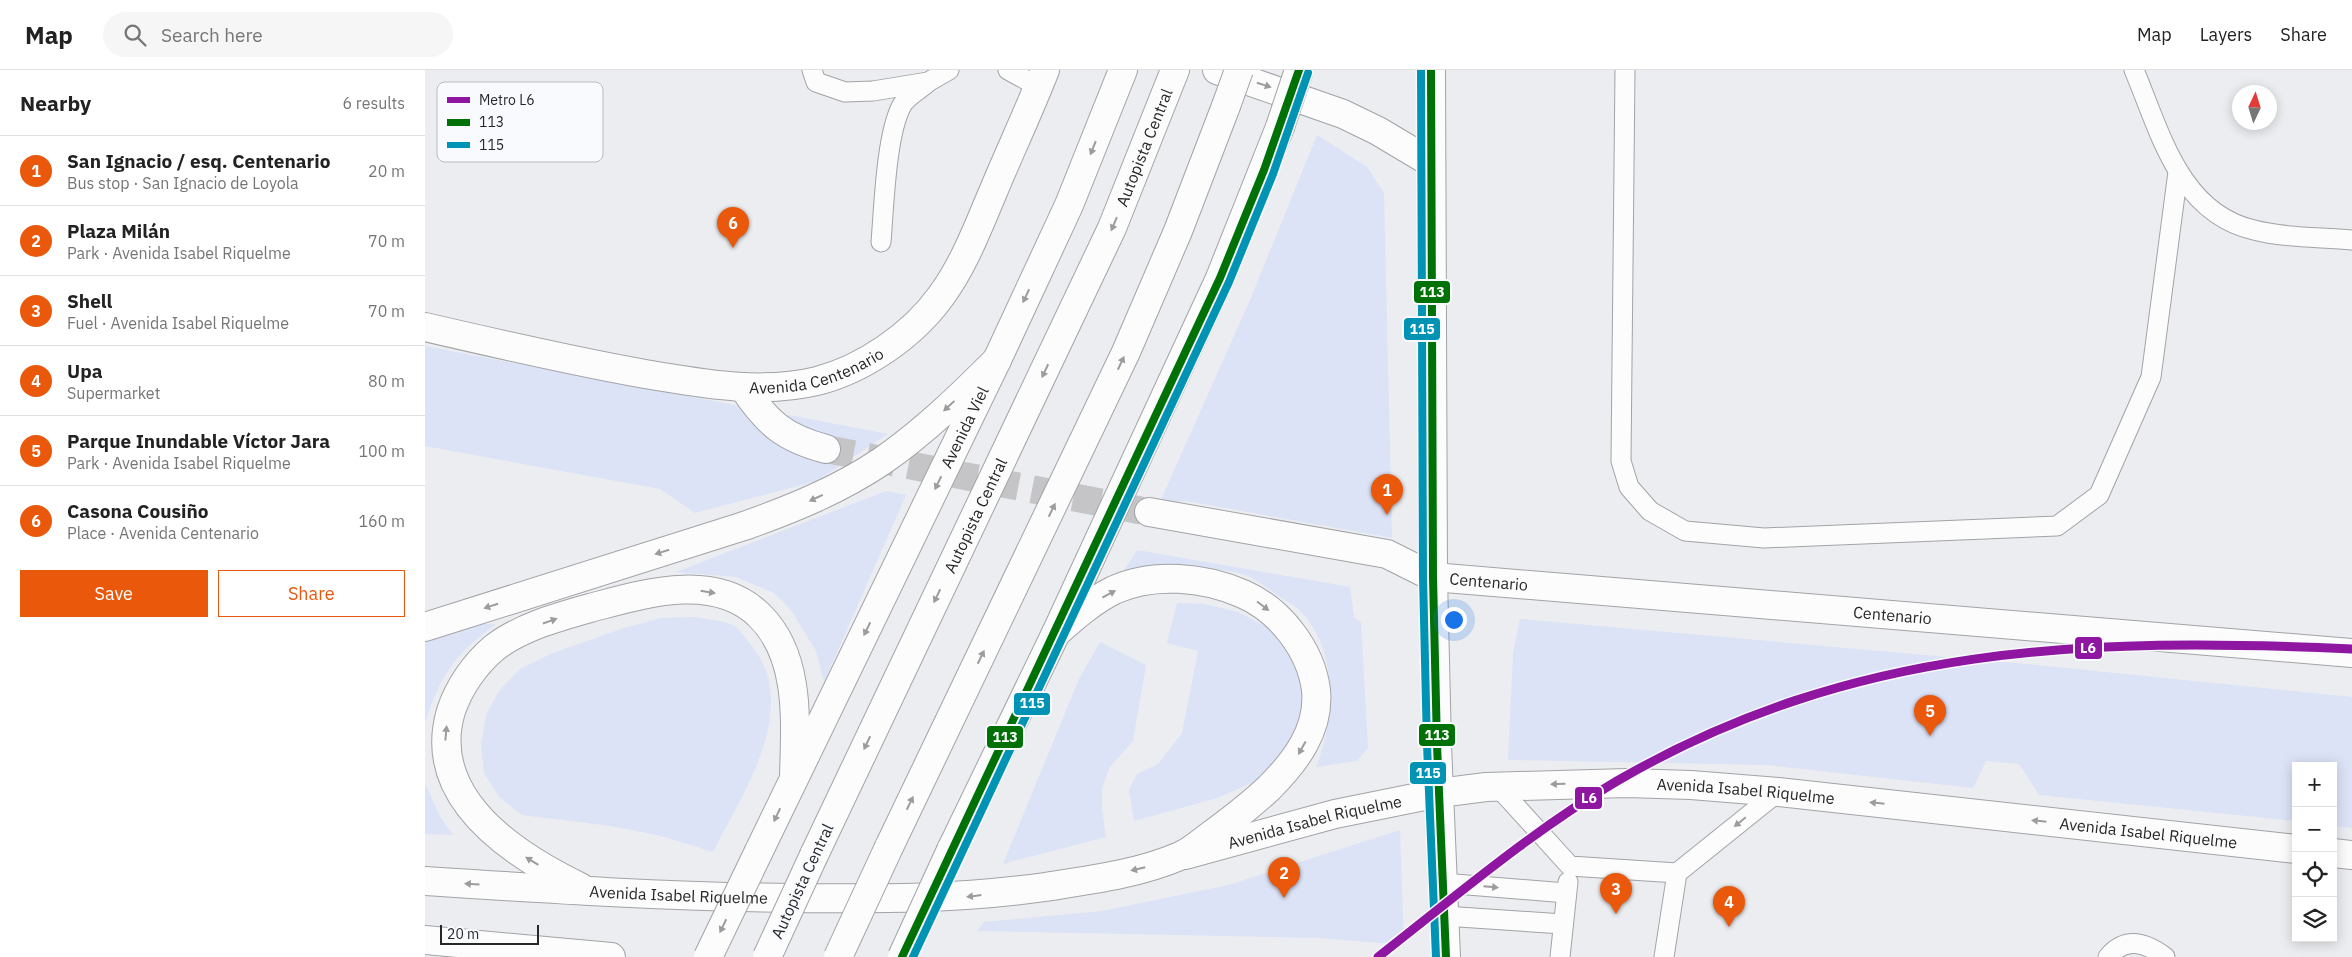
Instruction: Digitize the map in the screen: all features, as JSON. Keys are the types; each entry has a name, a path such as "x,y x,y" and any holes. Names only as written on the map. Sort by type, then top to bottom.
{"main road":[{"name":"Avenida Viel","path":"709,957 997,360 1069,205 1123,70"},
{"name":"Autopista Central","path":"767,957 1112,228 1175,70"},
{"path":"1217,70 1343,114 1378,131 1430,162"},
{"path":"838,957 1126,352 1178,230 1227,106 1239,70"},
{"path":"902,957 951,850 1056,633 1220,278 1280,127 1299,70"},
{"path":"1431,70 1433,577 1446,957"},
{"name":"Avenida Centenario","path":"425,327 571,361 686,381 743,387 817,380 851,368 882,351 921,319 941,297 964,260 1048,76"},
{"path":"425,627 790,510 834,489 882,461 941,413 997,360"},
{"path":"743,387 754,405 776,428 790,437 826,448"},
{"path":"1149,512 1387,554 1433,577"},
{"name":"Centenario","path":"1433,577 2352,653"},
{"path":"1056,633 1079,612 1112,591 1139,582 1174,579 1216,585 1243,594 1274,615 1292,633 1299,644 1314,678 1317,703 1313,724 1304,745 1288,768 1249,807 1185,855"},
{"path":"591,892 526,858 504,841 475,815 452,781 445,748 448,718 454,702 462,686 483,658 510,638 545,622 572,613 652,592 671,590 705,591 734,600 759,615 778,640 784,655 790,674 795,712 794,778"},
{"name":"Avenida Isabel Riquelme","path":"425,882 730,898 892,900 965,897 1093,880 1155,865 1335,814 1439,793 1499,788 1627,783 1691,785 1778,792 2292,849"},
{"path":"2337,853 2352,855"},
{"path":"425,940 611,957"}],"lane":[{"path":"812,70 816,82 845,92 873,92 928,82"},
{"path":"881,242 887,176 895,126 903,103 928,82 949,70"},
{"path":"1008,70 1048,76"},
{"path":"1625,70 1621,461 1629,487 1650,511 1685,530 1764,538 2057,526 2099,495 2151,377 2178,172"},
{"path":"2134,70 2165,148 2178,172 2206,205 2233,223 2261,231 2352,240"},
{"path":"1499,788 1570,866 1677,873 1778,792"},
{"path":"1560,957 1570,866"},
{"path":"1664,957 1677,873"},
{"path":"1443,883 1566,893"},
{"path":"1444,916 1563,924"},
{"path":"2108,957 2115,948 2128,943 2151,946 2165,957"}],"shaded area":[{"path":"1317,135 1367,167 1384,193 1392,538 1186,501 1159,504 1250,300"},
{"path":"425,346 888,434 817,481 695,513 660,489 425,446"},
{"path":"886,491 906,495 824,682 816,651 791,610 774,593 736,577 676,572"},
{"path":"1137,550 1350,587 1354,617 1361,622 1368,748 1357,761 1316,767 1327,728 1330,707 1330,685 1327,664 1321,644 1312,626 1299,610 1263,585 1243,574 1217,569 1174,567 1121,575"},
{"path":"1177,603 1204,604 1238,612 1267,627 1294,658 1304,685 1305,706 1298,735 1261,779 1217,798 1134,821 1129,790 1137,774 1158,764 1182,733 1198,651 1167,643"},
{"path":"695,617 723,622 737,628 764,666 771,692 770,720 763,747 752,775 713,852 661,836 611,826 522,815 499,797 484,773 481,744 486,715 499,691 520,669 553,653 624,628 661,618"},
{"path":"1520,619 2027,664 2352,697 2352,828 2337,826 2337,762 2292,762 2292,821 2039,795 2019,764 1986,761 1973,788 1767,765 1508,760 1513,653"},
{"path":"483,624 496,624 459,656 443,678 425,723 425,642"},
{"path":"1100,642 1146,665 1133,741 1110,767 1102,788 1102,809 1106,837 1003,864 1079,679"},
{"path":"425,783 440,817 453,835 425,834"},
{"path":"1400,830 1404,945 1319,938 977,931 984,922 1102,911 1228,885"}],"tunnel":[{"path":"826,449 1149,512"}],"metro line":[{"name":"L6","path":"1378,957 1465,888 1586,800 1617,781 1706,736 1794,701 1884,676 1974,659 2066,649 2159,645 2352,649"}],"transit line":[{"name":"113","path":"902,957 1220,278 1264,170 1299,70"},
{"name":"115","path":"1421,70 1423,577 1427,745 1436,957"},
{"name":"113","path":"1431,70 1433,577 1437,745 1446,957"},
{"name":"115","path":"913,957 1229,282 1273,174 1308,73"}],"place":[{"name":"Casona Cousiño","path":"733,248"},
{"name":"San Ignacio / esq. Centenario","path":"1387,515"},
{"name":"Parque Inundable Víctor Jara","path":"1930,736"},
{"name":"Plaza Milán","path":"1284,898"},
{"name":"Shell","path":"1616,914"},
{"name":"Upa","path":"1729,927"}]}
